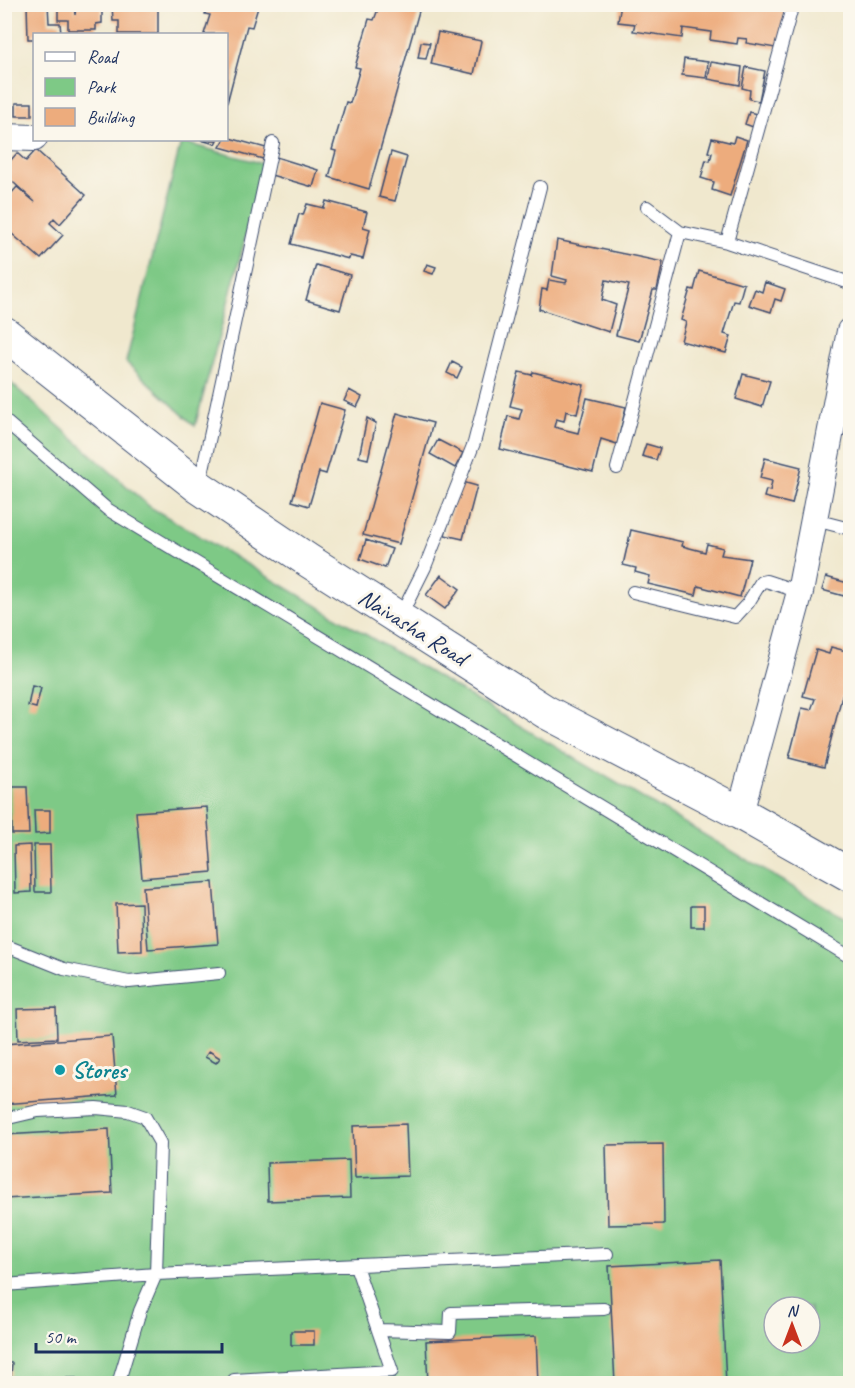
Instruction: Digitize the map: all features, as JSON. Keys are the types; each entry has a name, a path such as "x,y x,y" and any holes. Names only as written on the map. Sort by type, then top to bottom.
{"main road":[{"name":"Naivasha Road","path":"4,333 199,487 399,618 546,712 740,813 850,875"}],"street":[{"path":"4,137 33,138"},
{"path":"740,813 800,592 850,331"}],"lane":[{"path":"727,242 793,4"},
{"path":"199,487 273,143"},
{"path":"399,618 425,567 474,443 540,188"},
{"path":"647,207 680,232 727,242 850,284"},
{"path":"617,468 680,232"},
{"path":"4,420 107,509 850,957"},
{"path":"815,520 850,529"},
{"path":"633,592 735,617 748,603 761,582 800,592"},
{"path":"4,945 64,969 129,982 219,973"},
{"path":"4,1119 38,1111 96,1108 128,1111 145,1118 160,1143 156,1274 140,1311 118,1383"},
{"path":"4,1285 156,1274 607,1254"},
{"path":"234,1380 392,1371 356,1266"},
{"path":"378,1330 450,1332 451,1313 604,1309"}],"green space":[{"path":"181,142 265,164 195,426 126,362"},
{"path":"4,377 150,507 850,921 850,1383 5,1383"}],"building":[{"path":"27,4 48,4 49,23 60,23 61,33 33,33 33,39 28,39"},
{"path":"58,4 74,4 75,15 79,4 102,4 102,23 96,24 96,30 68,30 68,20 58,20"},
{"path":"112,4 158,4 158,33 119,33 119,21 113,21"},
{"path":"208,4 259,4 252,27 247,26 228,99 228,33 204,33 210,15 205,14"},
{"path":"380,4 421,4 369,189 329,177 336,151 332,150 346,102 350,103 360,68 355,67 369,19 374,20"},
{"path":"621,4 786,4 781,49 746,43 747,39 738,38 737,44 710,40 711,32 683,28 682,38 633,31 635,24 618,22"},
{"path":"438,32 481,41 474,74 431,64"},
{"path":"421,42 430,43 426,59 418,58"},
{"path":"684,59 708,62 706,78 682,75"},
{"path":"711,62 742,67 740,85 708,79"},
{"path":"746,67 765,71 759,101 749,99 750,90 742,88"},
{"path":"16,103 32,103 32,116 16,116"},
{"path":"749,112 757,114 753,127 745,124"},
{"path":"735,136 747,140 730,196 712,190 714,182 701,178 706,160 710,161 712,153 708,152 712,138 733,143"},
{"path":"228,138 266,148 263,159 220,147 224,141 228,141"},
{"path":"36,150 86,195 60,224 54,218 50,223 63,235 41,259 4,227 4,192 9,196 17,187 35,202 4,174 4,168 17,153 26,161"},
{"path":"391,152 407,157 395,201 379,197"},
{"path":"276,157 318,170 313,187 271,175"},
{"path":"326,201 367,212 363,227 370,229 363,259 350,256 349,259 291,244 299,214 303,215 307,204 324,208"},
{"path":"557,240 663,262 657,290 653,290 639,341 616,335 629,285 606,280 602,300 616,305 609,332 539,309 542,289 547,290 549,280 566,283 567,280 552,276"},
{"path":"427,264 436,267 433,274 424,271"},
{"path":"316,265 350,275 340,310 306,300"},
{"path":"699,271 744,284 739,302 734,301 724,334 731,336 726,353 681,341 686,322 681,320 690,289 694,290"},
{"path":"765,282 785,289 781,301 775,299 771,312 749,305 755,289 762,292"},
{"path":"452,362 462,367 457,378 447,373"},
{"path":"519,372 532,375 533,372 584,385 577,414 566,411 564,421 556,419 554,427 578,433 587,398 626,407 617,444 601,439 593,472 500,449 508,416 519,419 522,409 510,406"},
{"path":"743,374 770,381 762,407 736,399"},
{"path":"349,390 362,397 357,407 344,401"},
{"path":"320,403 345,410 326,474 319,472 309,506 292,501"},
{"path":"397,413 433,423 399,544 363,535"},
{"path":"367,418 376,423 368,459 359,457"},
{"path":"438,440 463,453 455,468 430,454"},
{"path":"646,444 660,448 656,460 642,456"},
{"path":"765,458 801,467 792,504 764,497 766,490 770,491 772,481 760,478"},
{"path":"459,481 477,486 463,539 445,535"},
{"path":"631,530 683,542 682,546 705,552 707,544 723,548 721,555 750,559 740,597 698,586 696,595 648,584 650,576 635,572 636,568 623,565"},
{"path":"366,540 392,549 385,568 360,559"},
{"path":"441,575 460,589 445,609 426,595"},
{"path":"826,577 848,583 844,596 822,590"},
{"path":"831,647 850,652 848,674 850,684 847,697 842,696 824,767 789,758 802,708 811,710 815,699 803,696 816,650 829,654"},
{"path":"32,686 41,688 36,708 28,706"},
{"path":"11,787 27,787 29,834 12,834"},
{"path":"207,807 212,872 142,878 136,812"},
{"path":"34,810 50,810 50,833 35,834"},
{"path":"30,845 31,892 15,893 14,846"},
{"path":"34,845 50,845 51,892 35,892"},
{"path":"213,882 218,944 148,949 143,887"},
{"path":"141,903 142,951 118,952 116,904"},
{"path":"691,906 704,906 704,927 691,927"},
{"path":"56,1008 57,1038 18,1040 17,1009"},
{"name":"Stores","path":"112,1036 117,1095 4,1104 4,1044"},
{"path":"209,1051 220,1058 216,1063 205,1057"},
{"path":"406,1124 408,1176 355,1178 353,1126"},
{"path":"109,1129 112,1193 4,1199 4,1135"},
{"path":"663,1144 664,1224 608,1225 606,1145"},
{"path":"349,1160 350,1198 268,1201 267,1163"},
{"path":"720,1260 726,1384 615,1384 609,1266"},
{"path":"291,1331 314,1331 314,1345 291,1345"},
{"path":"536,1336 538,1384 428,1384 426,1341"},
{"path":"5,1363 12,1363 11,1375 5,1375"},
{"path":"76,1378 76,1384 4,1384 4,1379"}],"place":[{"name":"Stores","path":"60,1070"}]}
